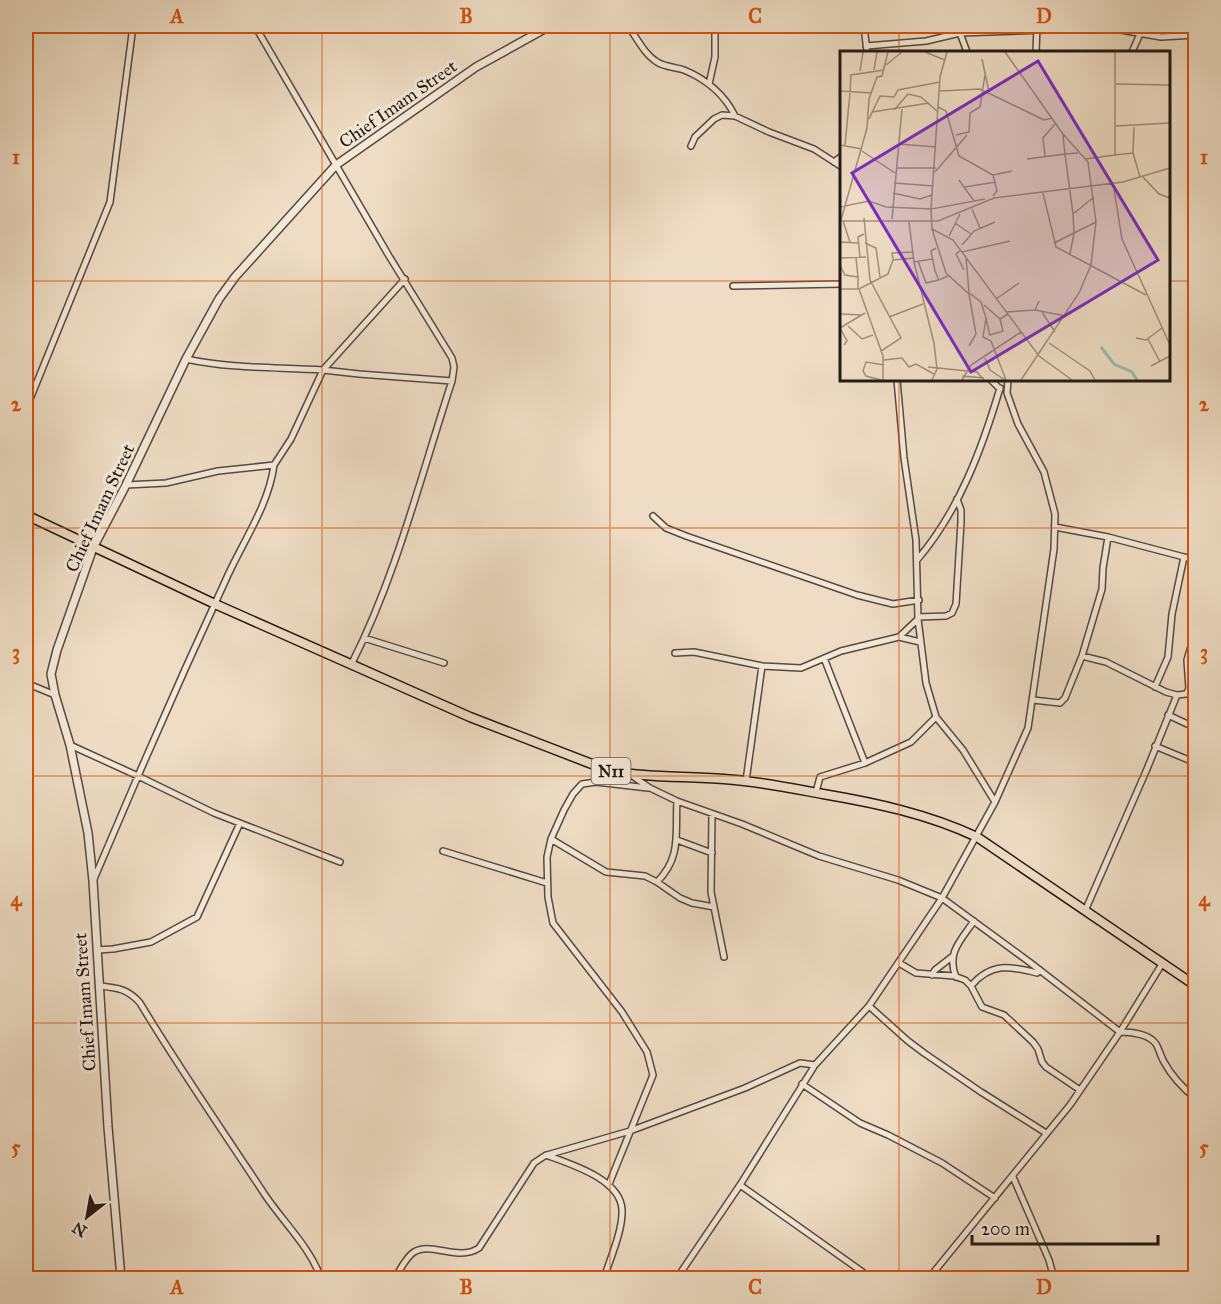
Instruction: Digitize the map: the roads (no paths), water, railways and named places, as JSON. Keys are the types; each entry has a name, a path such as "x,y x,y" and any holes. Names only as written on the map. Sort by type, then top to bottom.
{"highway":[{"name":"N11","path":"26,515 214,604 470,717 610,771 631,775 746,781 816,792 911,812 946,823 977,837 1196,986"}],"street":[{"path":"26,410 110,202 133,26"},
{"path":"255,26 452,358 454,366 452,381 397,554 352,663"},
{"name":"Chief Imam Street","path":"121,1278 107,1109 93,881 88,833 70,745 51,674 57,652 93,548 186,359 219,299 235,277 336,165 477,67 550,26"},
{"path":"628,26 644,49 656,61 695,75 709,84 728,102 735,116"},
{"path":"709,84 715,57 714,26"},
{"path":"864,26 866,49 926,41 960,33 1071,26"},
{"path":"1098,26 1115,26 1140,34 1161,37 1196,34"},
{"path":"1036,51 1037,28"},
{"path":"960,33 967,51"},
{"path":"1132,51 1140,34"},
{"path":"691,146 695,137 714,119 722,115 735,116 814,149 840,166"},
{"path":"834,162 840,158"},
{"path":"93,881 214,604 266,495 274,465 295,431 323,370 405,279"},
{"path":"733,286 840,284"},
{"path":"186,359 240,367 323,370 359,375 452,381"},
{"path":"897,381 904,458 916,540 918,618 926,683 936,717 963,750 995,802"},
{"path":"992,381 1007,393"},
{"path":"677,1278 740,1185 815,1065 869,1006 942,898 995,802 1028,728 1051,578 1055,514 1044,472 1018,424 1007,393 1008,381"},
{"path":"917,560 935,537 957,499 986,434 999,388"},
{"path":"126,485 166,483 218,471 274,465"},
{"path":"675,653 694,652 762,666 801,668 841,651 899,636 918,618 946,616 952,613 956,604 961,522 961,510 957,499"},
{"path":"653,516 666,528 686,536 857,595 893,604 918,600"},
{"path":"1055,527 1108,537 1196,560"},
{"path":"1033,700 1056,703 1064,701 1082,656 1102,589 1108,537"},
{"path":"1155,687 1168,657 1172,614 1184,557"},
{"path":"1082,656 1106,662 1155,687 1177,695 1186,694 1189,689 1187,660 1196,629"},
{"path":"899,636 920,642"},
{"path":"364,638 444,663"},
{"path":"824,658 865,763"},
{"path":"746,781 762,666"},
{"path":"26,683 55,695"},
{"path":"1085,911 1177,695"},
{"path":"1168,715 1196,728"},
{"path":"816,792 820,777 865,763 912,742 936,717"},
{"path":"70,745 240,823 340,862"},
{"path":"1155,746 1196,763"},
{"path":"631,775 650,788 677,801 819,856 898,880 942,898 1120,1032 1140,1035 1156,1044 1164,1064 1196,1099"},
{"path":"609,1184 653,1075 647,1052 622,1012 553,923 548,897 547,857 551,839 573,794 582,784 596,782 650,788"},
{"path":"657,882 674,857 677,840 677,801"},
{"path":"712,814 710,880 724,957"},
{"path":"97,950 113,950 151,942 197,917 240,823"},
{"path":"551,839 606,872 645,876 680,898 714,907"},
{"path":"677,840 712,854"},
{"path":"443,851 547,883"},
{"path":"956,977 952,968 953,956 974,921"},
{"path":"932,975 953,956"},
{"path":"899,963 911,972 965,980 971,986 982,1007 1004,1015 1033,1042 1046,1067 1080,1090"},
{"path":"929,1278 1013,1177 1080,1090 1120,1032 1162,964"},
{"path":"971,986 983,974 997,967 1037,973 1040,970"},
{"path":"100,986 123,989 132,994 140,1003 217,1124 278,1214 310,1254 321,1278"},
{"path":"869,1006 916,1047 1046,1134"},
{"path":"395,1278 402,1265 414,1252 423,1249 459,1253 472,1252 479,1248 534,1163 546,1155 630,1131 745,1088 800,1064 815,1065"},
{"path":"802,1084 860,1123 942,1162 995,1198"},
{"path":"546,1155 584,1170 609,1184 622,1203 623,1212 604,1278"},
{"path":"1013,1177 1049,1260 1054,1278"},
{"path":"740,1185 871,1278"}]}
